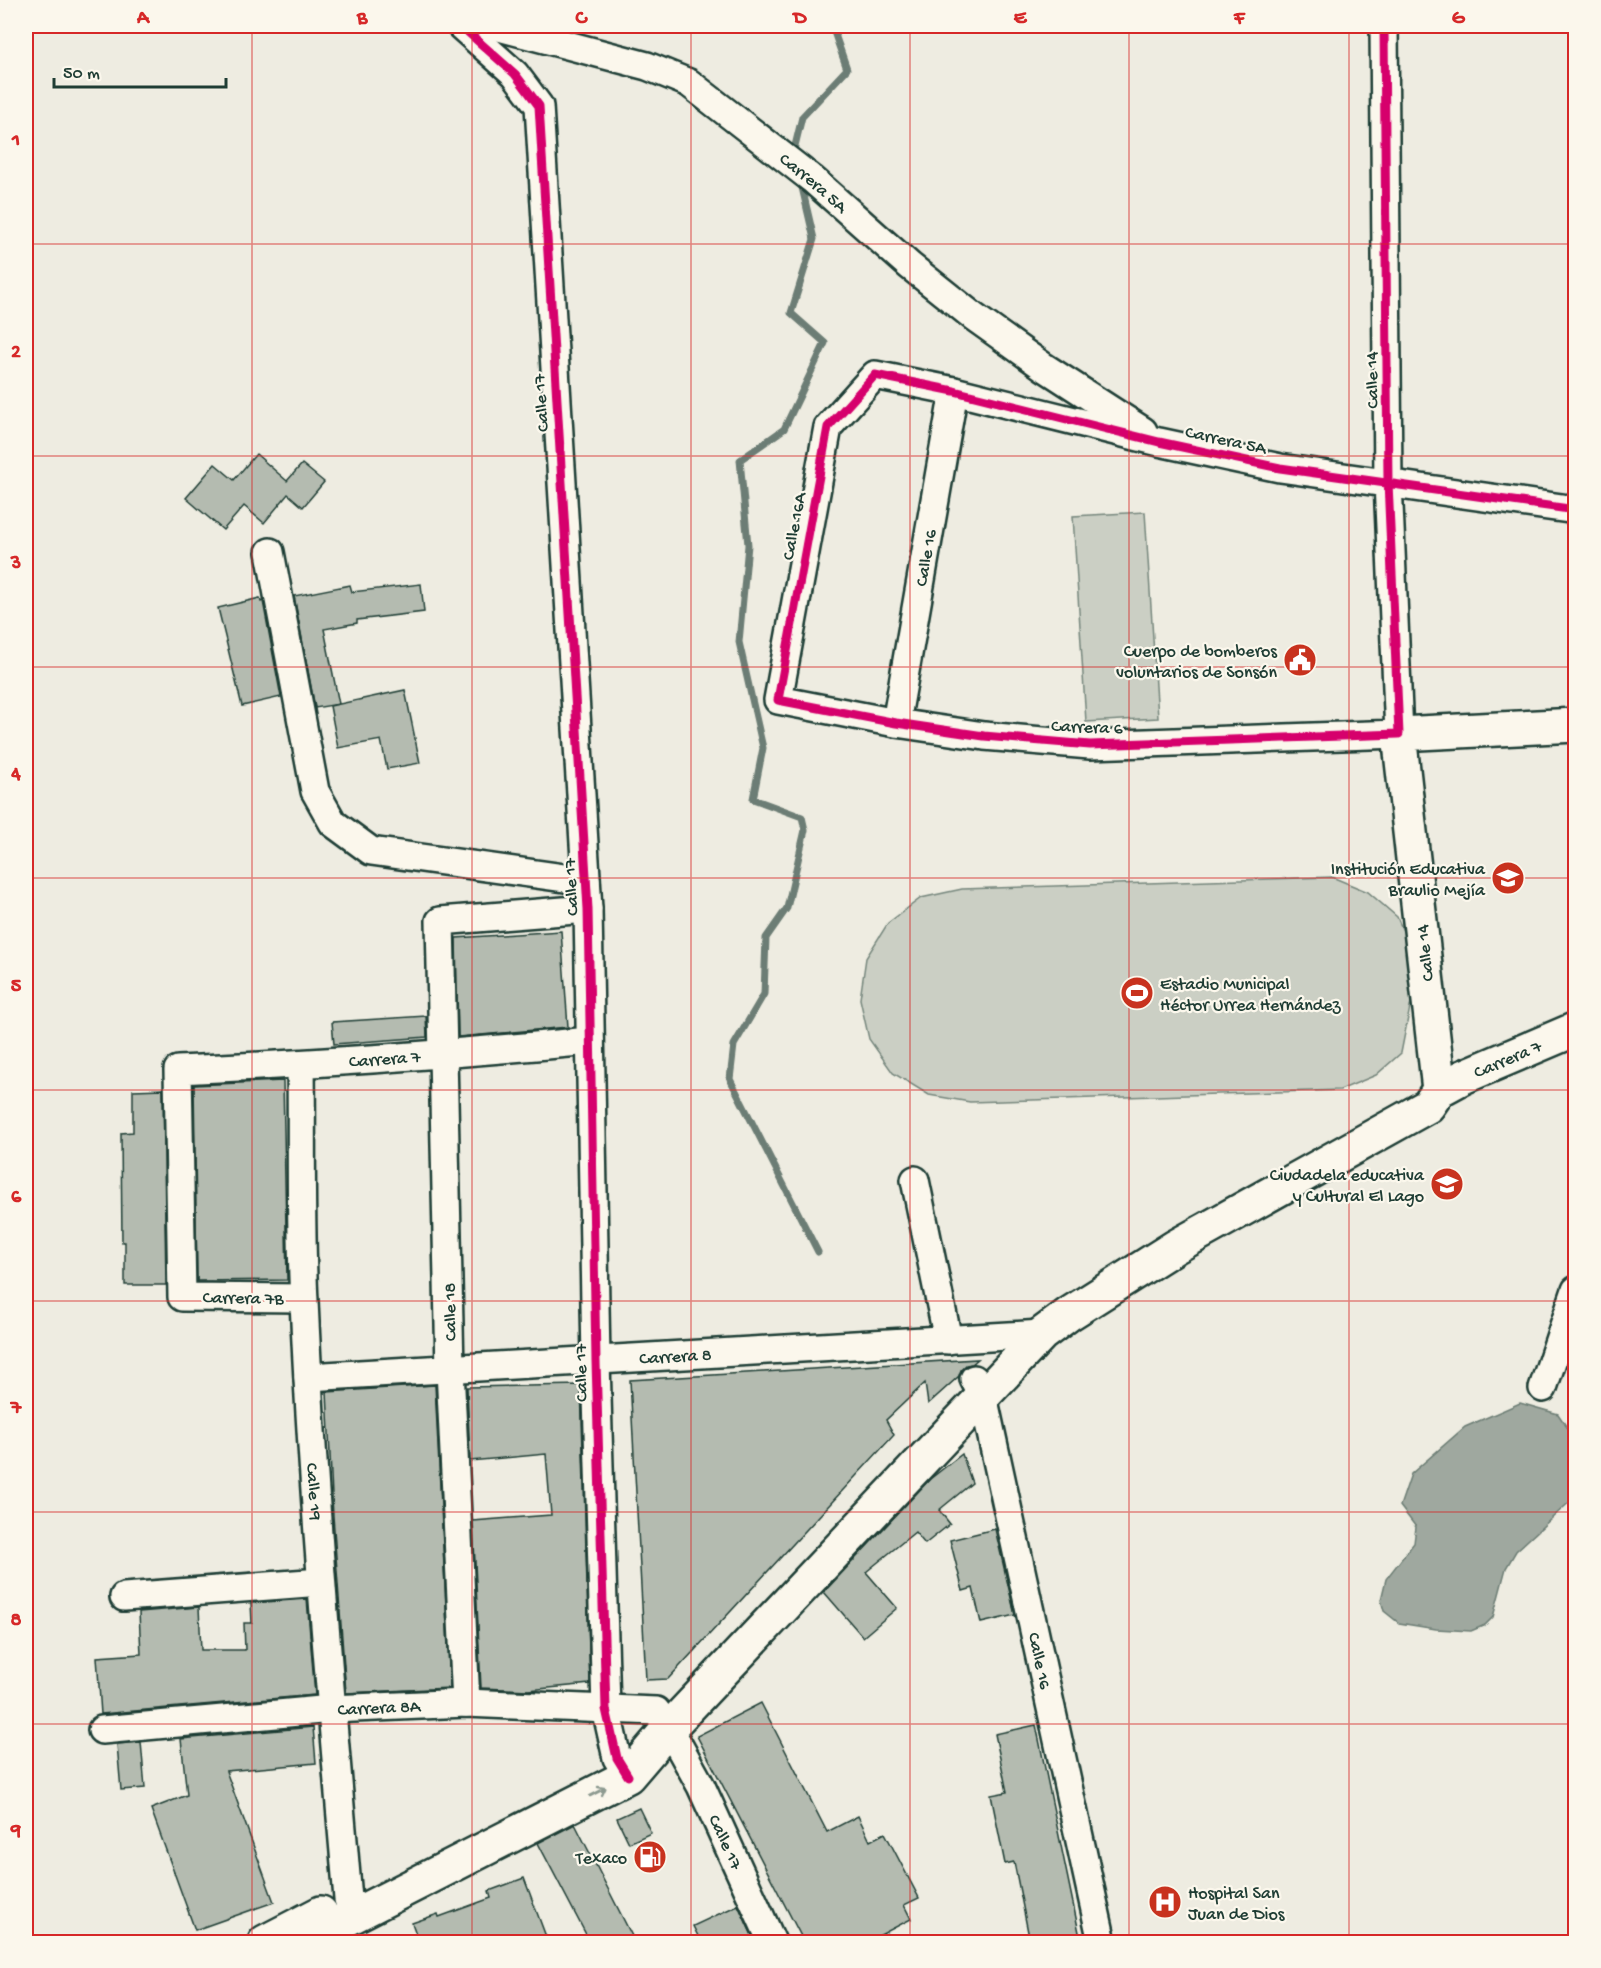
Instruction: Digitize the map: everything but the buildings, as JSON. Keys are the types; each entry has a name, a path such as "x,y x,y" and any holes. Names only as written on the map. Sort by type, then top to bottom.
{"main road":[{"name":"Carrera 6","path":"1399,734 1575,725"},
{"name":"Calle 14","path":"1399,734 1439,1090"},
{"name":"Carrera 7","path":"622,1767 663,1720 1029,1335 1059,1300 1166,1232 1421,1089 1439,1090 1463,1077 1575,1029"},
{"path":"265,1942 350,1908 622,1767"},
{"path":"302,1942 350,1908"}],"street":[{"name":"Calle 17","path":"461,26 515,74 539,106 588,909 596,1361 606,1709 622,1767"},
{"name":"Carrera 5A","path":"495,26 647,66 689,83 812,179 910,266 974,317 1044,367 1159,442"},
{"name":"Calle 14","path":"1384,26 1388,482 1399,734"},
{"name":"Carrera 5A","path":"874,375 954,391 1159,442 1280,468 1575,510"},
{"name":"Calle 16A","path":"778,700 828,427 874,375"},
{"name":"Calle 16","path":"896,723 954,391"},
{"path":"270,552 315,791 333,823 371,851 586,881"},
{"name":"Carrera 6","path":"778,700 896,723 984,736 1090,745 1399,734"},
{"name":"Calle 18","path":"466,1703 450,1369 440,921 588,909"},
{"name":"Carrera 7","path":"182,1297 178,1070 301,1064 590,1041"},
{"name":"Calle 19","path":"301,1064 303,1298 321,1582 350,1908"},
{"path":"915,1180 948,1340"},
{"path":"1543,1388 1575,1290"},
{"name":"Carrera 7B","path":"182,1297 303,1298"},
{"name":"Carrera 8","path":"308,1377 1029,1335"},
{"name":"Calle 16","path":"979,1388 1102,1942"},
{"path":"124,1597 321,1582"},
{"name":"Carrera 8A","path":"102,1730 332,1709 466,1703 606,1709 663,1720"},
{"name":"Calle 17","path":"663,1720 701,1786 772,1942"}],"shaded area":[{"path":"1145,512 1158,718 1086,722 1073,516"},
{"name":"Estadio Municipal Héctor Urrea Hernández","path":"1332,877 1368,892 1397,917 1411,950 1414,987 1401,1053 1376,1075 1340,1090 970,1102 929,1095 893,1073 869,1039 860,999 866,958 888,923 921,898 962,889"},
{"path":"1520,1403 1558,1414 1575,1439 1575,1497 1516,1551 1506,1568 1493,1617 1485,1625 1471,1631 1436,1629 1399,1623 1384,1611 1381,1600 1386,1579 1414,1543 1416,1527 1400,1506 1411,1474 1465,1427"}],"waterway":[{"path":"796,157 794,150 802,117 847,69 832,26"},
{"path":"801,183 814,239 791,313 825,343 784,429 740,460 748,545 739,642 763,748 753,799 802,817 805,830 787,908 766,938 764,994 734,1045 730,1079 818,1252"}],"cycle path":[{"path":"461,26 515,74 539,106 588,909 596,1361 606,1709 617,1758 628,1776"},
{"path":"1384,26 1388,482 1399,734 1090,745 984,736 896,723 778,700 828,427 875,375 954,391 1159,442 1280,468 1576,510"}],"place":[{"name":"Cuerpo de bomberos voluntarios de Sonsón","path":"1300,660"},
{"name":"Institución Educativa Braulio Mejía","path":"1508,878"},
{"name":"Estadio Municipal Héctor Urrea Hernández","path":"1137,993"},
{"name":"Ciudadela educativa y Cultural El Lago","path":"1447,1184"},
{"name":"Texaco","path":"650,1857"},
{"name":"Hospital San Juan de Dios","path":"1165,1902"}]}
